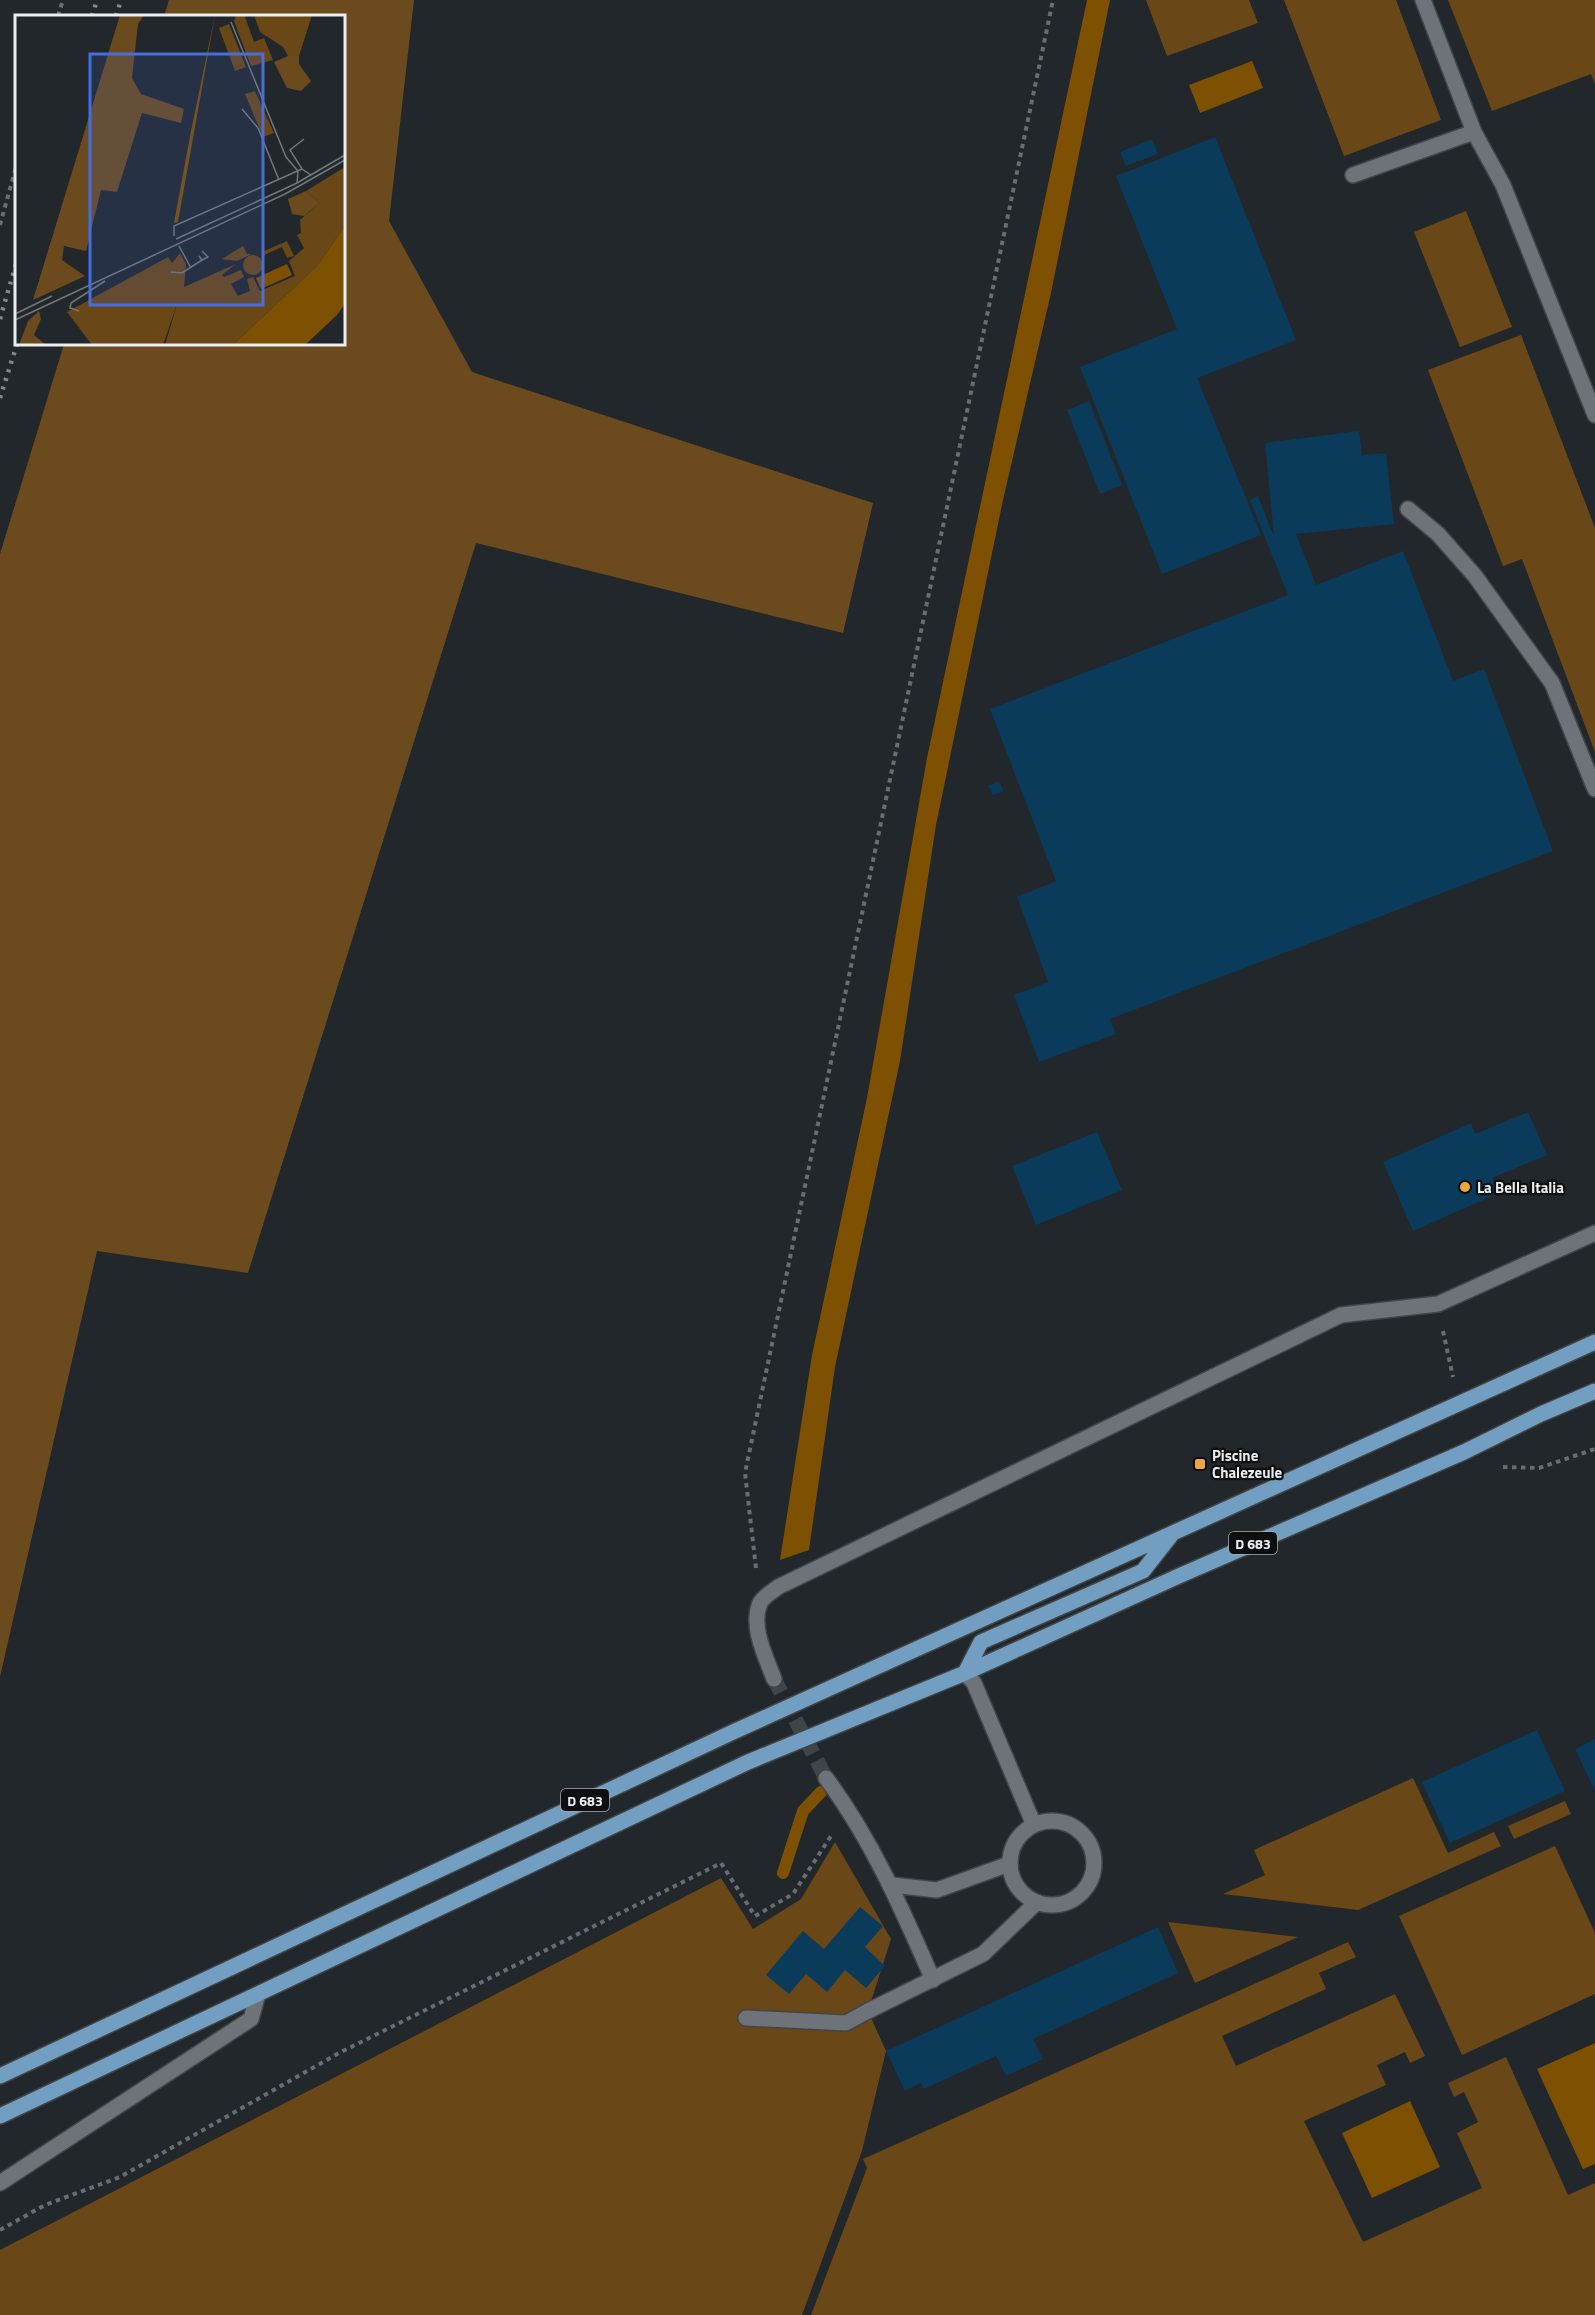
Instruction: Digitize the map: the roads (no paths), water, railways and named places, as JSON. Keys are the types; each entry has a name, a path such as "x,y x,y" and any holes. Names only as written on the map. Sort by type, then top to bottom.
{"main road":[{"name":"D 683","path":"0,2076 711,1742 1595,1342"},
{"name":"D 683","path":"0,2116 748,1762 965,1672 1464,1452 1541,1414 1595,1391"},
{"path":"965,1672 981,1642 1143,1571 1173,1533"}],"street":[{"path":"1423,0 1474,132 1503,185 1595,414"},
{"path":"1353,175 1474,132"},
{"path":"1408,509 1438,534 1475,576 1552,683 1595,789"},
{"path":"774,1679 761,1644 757,1620 761,1601 778,1587 1341,1315 1437,1304 1595,1233"},
{"path":"965,1672 974,1683 1034,1825"},
{"path":"826,1778 848,1808 892,1885 933,1980"},
{"path":"1050,1821 1066,1823 1080,1832 1090,1845 1094,1861 1091,1878 1082,1891 1069,1901 1053,1905 1036,1902 1023,1893 1013,1880 1009,1864 1016,1841 1034,1825 1050,1821"},
{"path":"892,1885 937,1890 1009,1864"},
{"path":"746,2018 846,2023 983,1954 1036,1902"},
{"path":"0,2183 251,2019 258,1994"}],"waterway":[{"path":"783,1873 803,1811 821,1792"}],"tunnel":[{"path":"774,1679 826,1778"}],"railway":[{"path":"92,15 97,0"},
{"path":"116,15 121,0"},
{"path":"0,319 15,267"},
{"path":"0,398 17,345"}],"place":[{"name":"La Bella Italia","path":"1465,1187"},
{"name":"Piscine Chalezeule","path":"1200,1464"}]}
